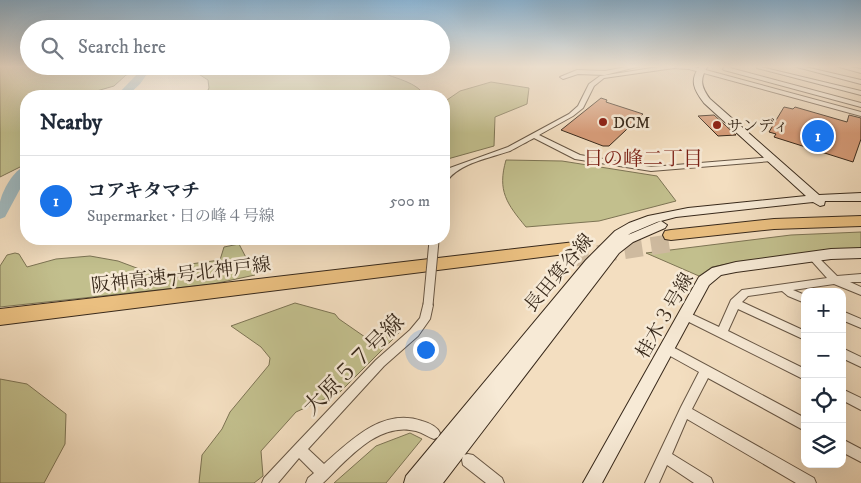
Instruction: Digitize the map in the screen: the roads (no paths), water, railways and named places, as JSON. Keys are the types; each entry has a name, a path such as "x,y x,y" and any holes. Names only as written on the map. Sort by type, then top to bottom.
{"highway":[{"path":"861,221 774,224 671,239 816,229 861,228"},
{"name":"阪神高速7号北神戸線","path":"0,317 573,253 0,328"}],"street":[{"path":"450,174 455,169 510,148 571,115 581,107 589,89"},
{"path":"698,89 707,101 820,202"},
{"path":"767,89 861,114"},
{"path":"799,89 861,105"},
{"path":"844,89 861,93"},
{"path":"534,135 578,157 651,169 772,159"},
{"name":"長田箕谷線","path":"432,483 600,267 614,250 629,239 650,228 672,222 861,197"},
{"name":"長田箕谷線","path":"413,483 591,262 619,234 640,223 666,215 820,202 861,203"},
{"name":"大原５７号線","path":"299,449 380,364 414,333 425,319 434,245"},
{"name":"桂木３号線","path":"596,482 704,281 717,271 736,266 861,253"},
{"path":"813,257 835,280 861,291"},
{"path":"722,333 736,303 745,293 783,286 861,278"},
{"path":"783,286 791,293 801,297"},
{"path":"736,303 801,334"},
{"path":"685,315 801,373"},
{"path":"846,318 861,324"},
{"path":"667,349 801,423"},
{"path":"846,355 861,362"},
{"path":"652,483 685,411 706,371"},
{"path":"846,396 861,404"},
{"path":"685,411 809,483"},
{"path":"314,483 367,438 385,426 408,423 426,427 434,433"},
{"path":"846,447 861,456"},
{"path":"270,483 299,449 324,474"},
{"path":"664,456 706,483"},
{"path":"468,460 497,483"}],"waterway":[{"path":"0,214 20,177"}],"tunnel":[{"path":"571,258 672,243"}],"place":[{"name":"DCM","path":"603,122"},
{"name":"サンディ","path":"717,125"},
{"name":"コアキタマチ","path":"818,136"}],"district":[{"name":"日の峰二丁目","path":"643,158"}]}
